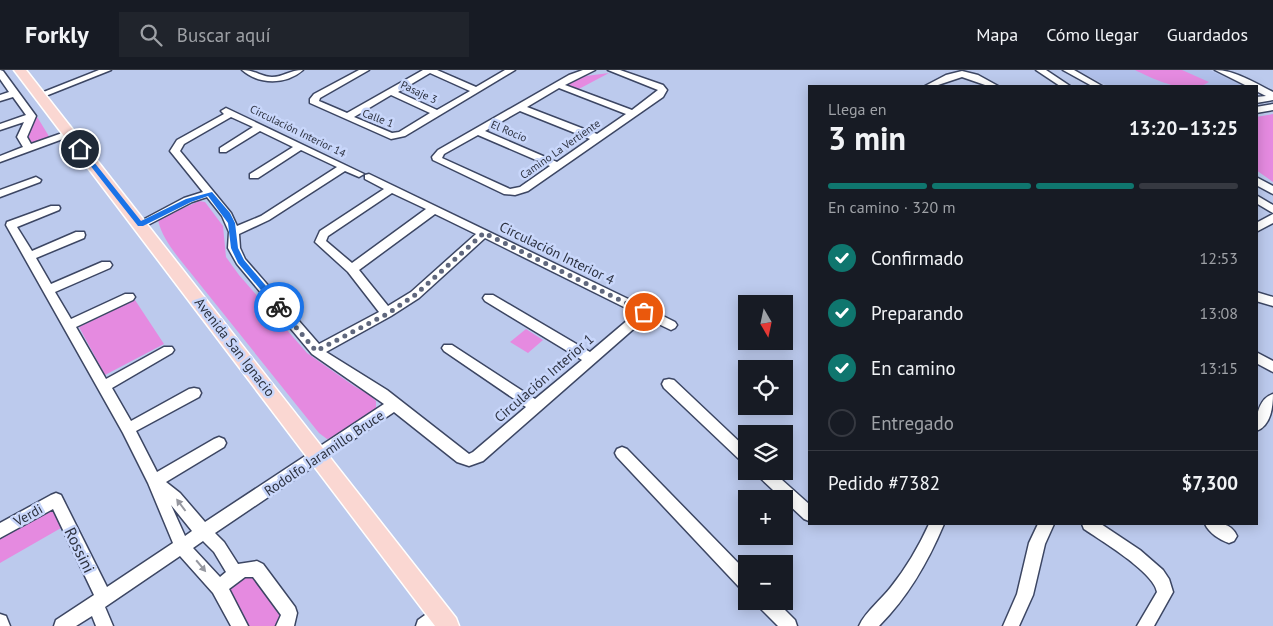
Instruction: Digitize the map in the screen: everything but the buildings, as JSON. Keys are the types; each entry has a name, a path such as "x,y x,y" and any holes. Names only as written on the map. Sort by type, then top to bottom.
{"main road":[{"name":"Avenida San Ignacio","path":"20,70 443,619"}],"street":[{"path":"38,92 88,70"},
{"path":"38,92 107,70"},
{"path":"246,70 272,81 299,70"},
{"name":"Calle 1","path":"365,70 317,96 314,100 319,105 385,135 394,136 402,134 511,70"},
{"path":"347,117 429,70 476,90"},
{"name":"Camino La Vertiente","path":"590,70 572,77 441,152 437,157 438,160 508,192 524,189 660,95 663,90 660,87 612,70"},
{"path":"1040,70 1055,77 1065,85"},
{"path":"1067,70 1096,85"},
{"path":"1219,70 1251,85"},
{"path":"931,85 953,73 961,72 972,74 992,85"},
{"path":"0,73 30,116"},
{"path":"558,85 633,114"},
{"path":"1258,88 1273,96"},
{"name":"Pasaje 3","path":"391,92 437,113"},
{"path":"0,98 15,93"},
{"path":"1258,100 1273,96"},
{"path":"519,107 597,138"},
{"path":"1258,110 1273,107"},
{"name":"Circulación Interior 14","path":"175,151 180,142 229,112 434,209"},
{"path":"0,127 30,116"},
{"path":"28,148 22,137 30,116"},
{"path":"223,150 260,127"},
{"name":"El Rocio","path":"478,131 558,166"},
{"path":"0,158 68,134"},
{"path":"254,176 301,146"},
{"name":"Rodolfo Jaramillo Bruce","path":"62,626 204,534 394,406 382,394 334,365 316,351 241,261 234,248 234,232 227,214 175,151"},
{"path":"234,232 265,218 344,167"},
{"path":"0,194 36,180"},
{"path":"1258,181 1273,191"},
{"path":"387,314 352,269 320,242 324,234 392,188"},
{"path":"140,224 188,200 209,193"},
{"path":"1258,199 1273,210"},
{"path":"55,208 11,226 128,430 154,481 182,547 219,587 240,626"},
{"path":"352,269 434,209"},
{"name":"Circulación Interior 4","path":"434,209 671,325"},
{"path":"1258,227 1273,218"},
{"path":"316,351 387,314 421,290 484,233"},
{"path":"29,257 80,235"},
{"path":"48,290 106,265"},
{"path":"68,326 129,297"},
{"path":"1258,297 1273,302"},
{"path":"489,298 591,359"},
{"name":"Circulación Interior 1","path":"394,406 462,458 469,460 478,457 644,312"},
{"path":"448,348 536,407"},
{"path":"103,386 168,350"},
{"path":"1258,358 1273,367"},
{"path":"669,384 738,449"},
{"path":"128,430 194,393"},
{"path":"1258,422 1273,399"},
{"path":"154,481 219,443"},
{"path":"622,452 738,574"},
{"path":"772,480 808,513"},
{"path":"154,481 175,498 204,534 219,547 236,574"},
{"name":"Verdi","path":"0,531 56,500"},
{"name":"Rossini","path":"56,500 99,602 104,626"},
{"path":"867,626 893,597 910,573 926,548 936,525"},
{"path":"1011,626 1025,595 1037,543 1046,525"},
{"path":"1090,525 1158,574 1165,585 1165,592 1145,626"},
{"path":"1214,525 1229,536"},
{"path":"219,587 236,574 248,569 258,569 289,613 288,621 284,626"},
{"path":"774,610 789,626"},
{"path":"424,626 443,619"},
{"path":"0,622 2,626"}],"shaded area":[{"path":"1076,70 1209,70 1243,85 1106,85"},
{"path":"1135,70 1182,70 1209,82 1203,85 1172,85"},
{"path":"609,73 577,90 564,84 586,76"},
{"path":"1273,114 1273,182 1258,171 1258,117"},
{"path":"36,115 50,138 31,143 28,135"},
{"path":"199,201 205,202 223,226 226,257 239,275 307,353 370,395 376,401 376,410 337,437 327,439 319,433 180,260 163,234 158,220"},
{"path":"135,300 164,344 105,375 79,327"},
{"path":"526,329 543,340 528,353 510,342"},
{"path":"52,508 61,528 0,563 0,538"},
{"path":"248,569 289,613 284,626 240,626 219,587"}],"way so far":[{"path":"279,307 316,351 387,314 415,295 484,233 644,312"}],"route":[{"path":"80,149 140,224 188,200 209,193 227,214 232,223 234,248 241,261 279,307"}]}
